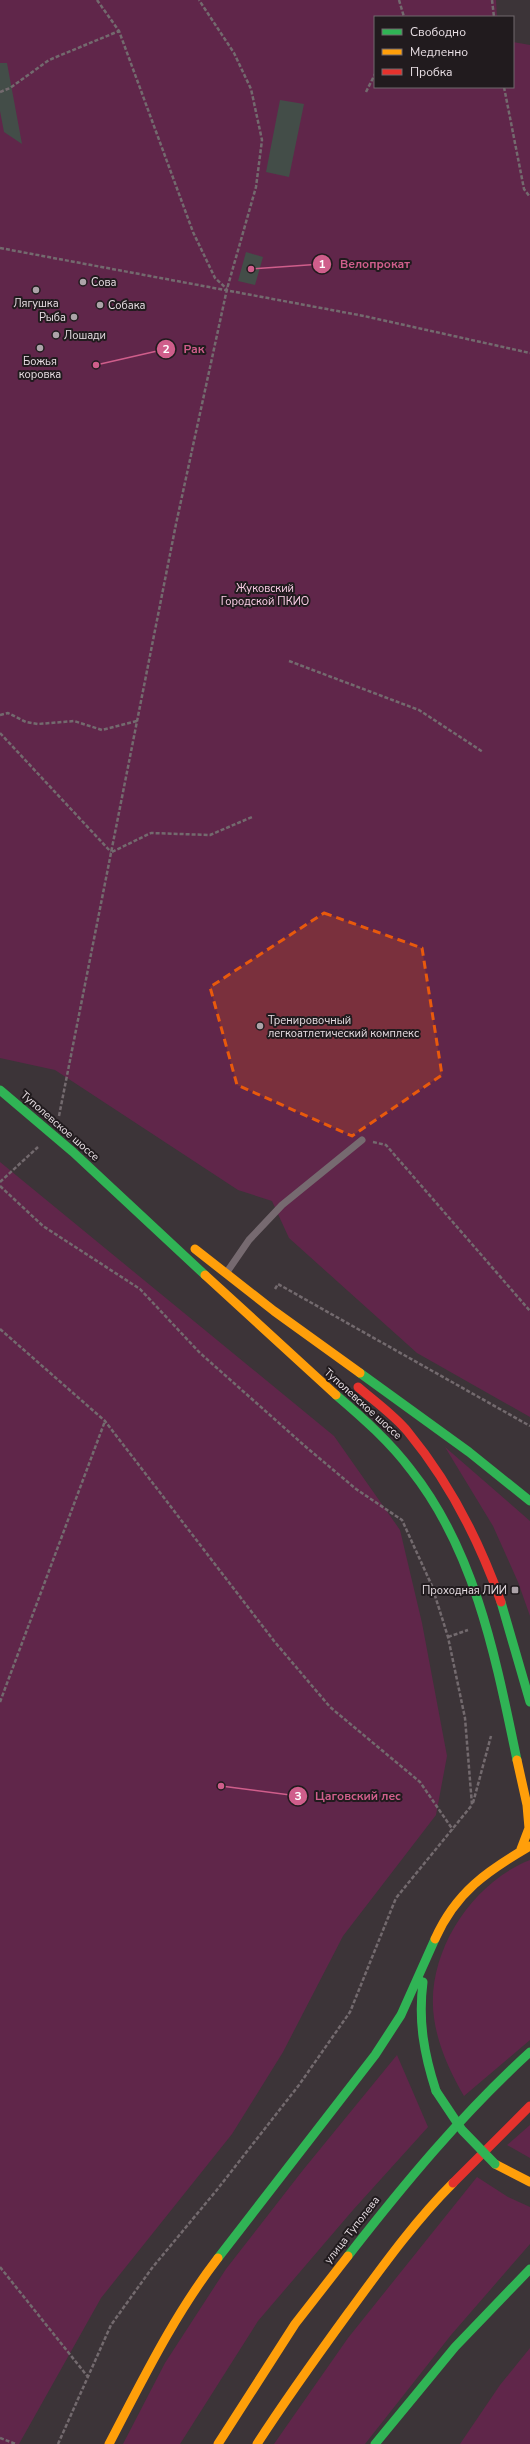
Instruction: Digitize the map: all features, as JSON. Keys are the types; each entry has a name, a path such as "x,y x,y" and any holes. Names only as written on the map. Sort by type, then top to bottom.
{"main road":[{"name":"Туполевское шоссе","path":"0,1090 53,1133 286,1351 391,1444 427,1491 456,1544 486,1624 527,1805 529,1828 526,1848"},
{"name":"Туполевское шоссе","path":"105,1181 178,1236"},
{"name":"Туполевское шоссе","path":"190,1245 227,1272 264,1304 469,1452 530,1501"},
{"name":"Туполевское шоссе","path":"274,1311 338,1368"},
{"name":"Туполевское шоссе","path":"349,1379 407,1431 449,1489 484,1554 507,1619 530,1702"},
{"path":"109,2444 149,2367 204,2276 375,2055 401,2014 426,1963 440,1928 462,1896 489,1870 526,1848"},
{"path":"426,1963 419,2006 422,2043 436,2092 451,2119 471,2143 495,2164 530,2182"},
{"name":"улица Туполева","path":"218,2444 295,2324 402,2186 487,2091 530,2052"},
{"path":"257,2444 292,2390 394,2251 434,2202 530,2106"},
{"path":"375,2444 455,2347 530,2269"}],"lane":[{"path":"227,1272 249,1240 282,1205 362,1140"}],"path":[{"path":"97,0 119,31 192,232 215,278 227,289"},
{"path":"0,1182 53,1133 58,1124 178,517 227,289 256,187 262,140 251,89 234,53 199,0"},
{"path":"400,0 404,16"},
{"path":"492,0 494,16"},
{"path":"0,92 10,88 49,60 119,31"},
{"path":"366,92 374,76"},
{"path":"504,88 524,189 530,197"},
{"path":"0,248 227,289 364,316 530,353"},
{"path":"289,661 419,710 483,752"},
{"path":"0,715 8,712 26,722 38,724 74,721 102,730 137,721"},
{"path":"0,732 111,852"},
{"path":"111,852 151,834 210,835 252,817"},
{"path":"362,1140 386,1145 530,1311"},
{"path":"0,1186 43,1226 140,1289 200,1353 306,1447 356,1489 402,1520 432,1586 448,1637 465,1718 472,1805"},
{"path":"264,1304 278,1284 530,1426"},
{"path":"0,1329 106,1420 274,1641 325,1701 420,1782 453,1830"},
{"path":"0,1702 106,1420"},
{"path":"58,2444 111,2325 152,2268 216,2191 299,2086 350,2012 396,1898 472,1805 494,1728"},
{"path":"0,2267 88,2377"},
{"path":"0,2438 16,2444"}],"highlighted area":[{"path":"324,913 422,948 442,1075 352,1136 237,1085 210,987"}],"green space":[{"name":"Жуковский Городской ПКИО","path":"0,0 496,0 497,16 374,16 374,88 514,88 514,42 530,45 530,1417 417,1353 289,1238 272,1201 238,1190 55,1070 0,1058"},
{"path":"0,1162 334,1436 400,1530 422,1623 447,1756 436,1815 343,1936 283,2052 232,2134 101,2298 19,2444 0,2444"},
{"path":"445,1447 530,1521 530,1616 518,1582 493,1526"},
{"path":"530,1860 530,2040 464,2096 454,2078 438,2039 434,2018 433,1994 437,1970 445,1946 456,1924 471,1903 489,1885 509,1871"},
{"path":"397,2055 428,2127 353,2210 258,2321 180,2444 123,2444 165,2363 226,2269 303,2170"},
{"path":"530,2125 530,2158 507,2145"},
{"path":"477,2177 508,2197 530,2207 530,2244 451,2335 365,2444 274,2444 348,2338"},
{"path":"530,2348 530,2444 460,2444 500,2385"}],"building":[{"path":"0,63 7,63 22,144 4,132 0,111"},
{"path":"280,100 304,104 289,177 266,172"},
{"path":"246,252 263,257 255,285 238,281"}],"traffic: fast":[{"path":"0,1090 73,1152 205,1275"},
{"path":"360,1373 469,1452 530,1501"},
{"path":"336,1395 376,1431 403,1460 433,1502 452,1536 468,1571 480,1608 501,1684 517,1760"},
{"path":"501,1602 530,1702"},
{"path":"218,2258 375,2055 401,2015 435,1939"},
{"path":"423,1982 421,2010 423,2037 428,2064 436,2091"},
{"path":"348,2256 390,2202 434,2150 481,2100 530,2052"},
{"path":"436,2091 462,2130 495,2164"},
{"path":"375,2444 455,2347 530,2269"}],"traffic: slow":[{"path":"195,1249 274,1311 360,1373"},
{"path":"205,1275 336,1395"},
{"path":"517,1760 527,1805 529,1828 521,1849"},
{"path":"435,1939 453,1908 474,1884 500,1864 530,1846"},
{"path":"495,2164 530,2182"},
{"path":"257,2444 313,2361 386,2262 425,2213 453,2183"},
{"path":"218,2444 295,2324 348,2256"},
{"path":"109,2444 146,2372 173,2325 187,2302 218,2258"}],"traffic: jam":[{"path":"358,1387 390,1414 408,1432 437,1471 473,1534 501,1602"},
{"path":"453,2183 530,2106"}],"place":[{"name":"Велопрокат","path":"251,269"},
{"name":"Сова","path":"83,282"},
{"name":"Лягушка","path":"36,290"},
{"name":"Собака","path":"100,305"},
{"name":"Рыба","path":"74,317"},
{"name":"Лошади","path":"56,335"},
{"name":"Божья коровка","path":"40,348"},
{"name":"Рак","path":"96,365"},
{"name":"Тренировочный легкоатлетический комплекс","path":"260,1026"},
{"name":"Проходная ЛИИ","path":"515,1590"},
{"name":"Цаговский лес","path":"221,1786"}]}
